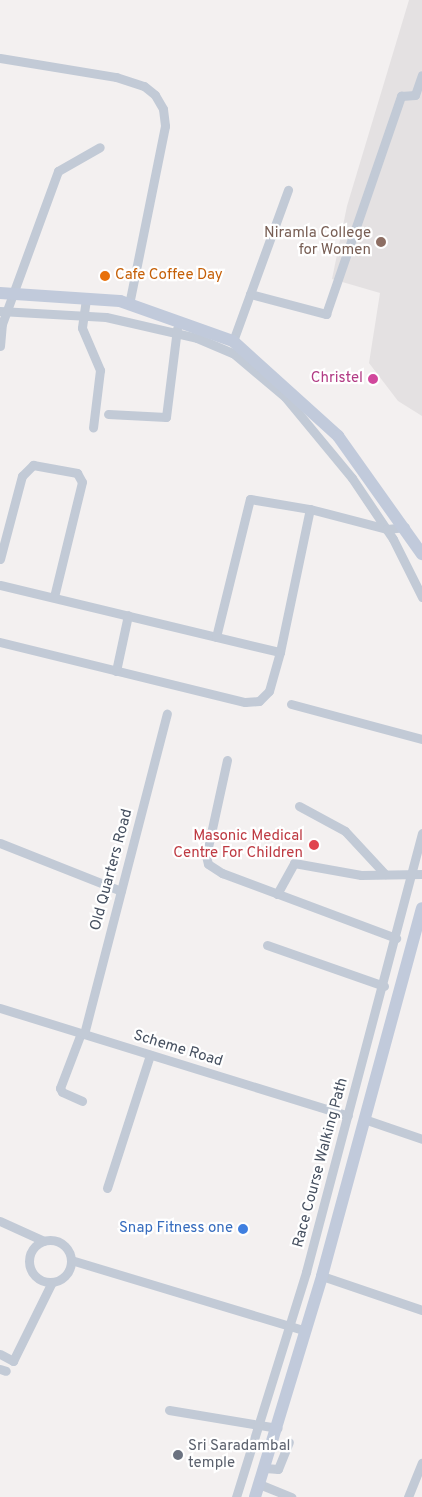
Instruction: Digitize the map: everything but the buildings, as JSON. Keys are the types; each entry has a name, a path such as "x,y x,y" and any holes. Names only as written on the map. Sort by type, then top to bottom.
{"street":[{"path":"0,58 125,80 144,86 155,95 163,109 165,126 129,304"},
{"path":"250,294 326,314 401,96 415,95 422,75"},
{"path":"0,346 4,311 16,294 58,171 100,147"},
{"path":"233,341 288,190"},
{"path":"0,293 129,304 233,353 285,397 352,478 387,529 422,597"},
{"path":"86,299 82,328 100,370 93,428"},
{"path":"4,311 84,316 177,328 233,341 338,436 405,527 422,554"},
{"path":"108,414 166,417 177,328"},
{"path":"0,559 22,476 33,465 76,473 82,482 54,597"},
{"path":"216,637 250,499 310,510 387,529 405,527 422,534"},
{"path":"0,642 245,702 259,701 269,691 280,652 310,510"},
{"path":"0,585 280,652"},
{"path":"116,671 128,615"},
{"path":"291,704 422,739"},
{"name":"Old Quarters Road","path":"82,1101 60,1090 82,1033 167,714"},
{"path":"227,760 206,856 208,864 214,870 396,938"},
{"path":"299,806 345,831 385,874"},
{"name":"Race Course Walking Path","path":"236,1497 290,1328 384,986 422,833"},
{"path":"0,843 121,891"},
{"path":"277,894 294,863 361,875 422,874"},
{"path":"255,1497 278,1428 322,1276 422,908"},
{"path":"267,945 384,986"},
{"name":"Scheme Road","path":"0,1008 348,1116"},
{"path":"107,1188 150,1055"},
{"path":"364,1118 422,1139"},
{"path":"0,1221 44,1241 62,1244 70,1260 67,1274 52,1282 13,1362 0,1354"},
{"path":"44,1241 32,1250 29,1263 35,1276 52,1282"},
{"path":"70,1260 290,1328 306,1331"},
{"path":"322,1276 422,1310"},
{"path":"169,1410 278,1428"},
{"path":"265,1468 278,1469 289,1442"},
{"path":"408,1497 422,1463"},
{"path":"259,1484 292,1497"}],"shaded area":[{"name":"Niramla College for Women","path":"409,0 422,0 422,416 398,401 369,363 380,293 332,279 347,206"}],"place":[{"name":"Niramla College for Women","path":"381,242"},
{"name":"Cafe Coffee Day","path":"105,276"},
{"name":"Christel","path":"373,379"},
{"name":"Masonic Medical Centre For Children","path":"314,845"},
{"name":"Snap Fitness one","path":"243,1229"},
{"name":"Sri Saradambal temple","path":"178,1455"}]}
